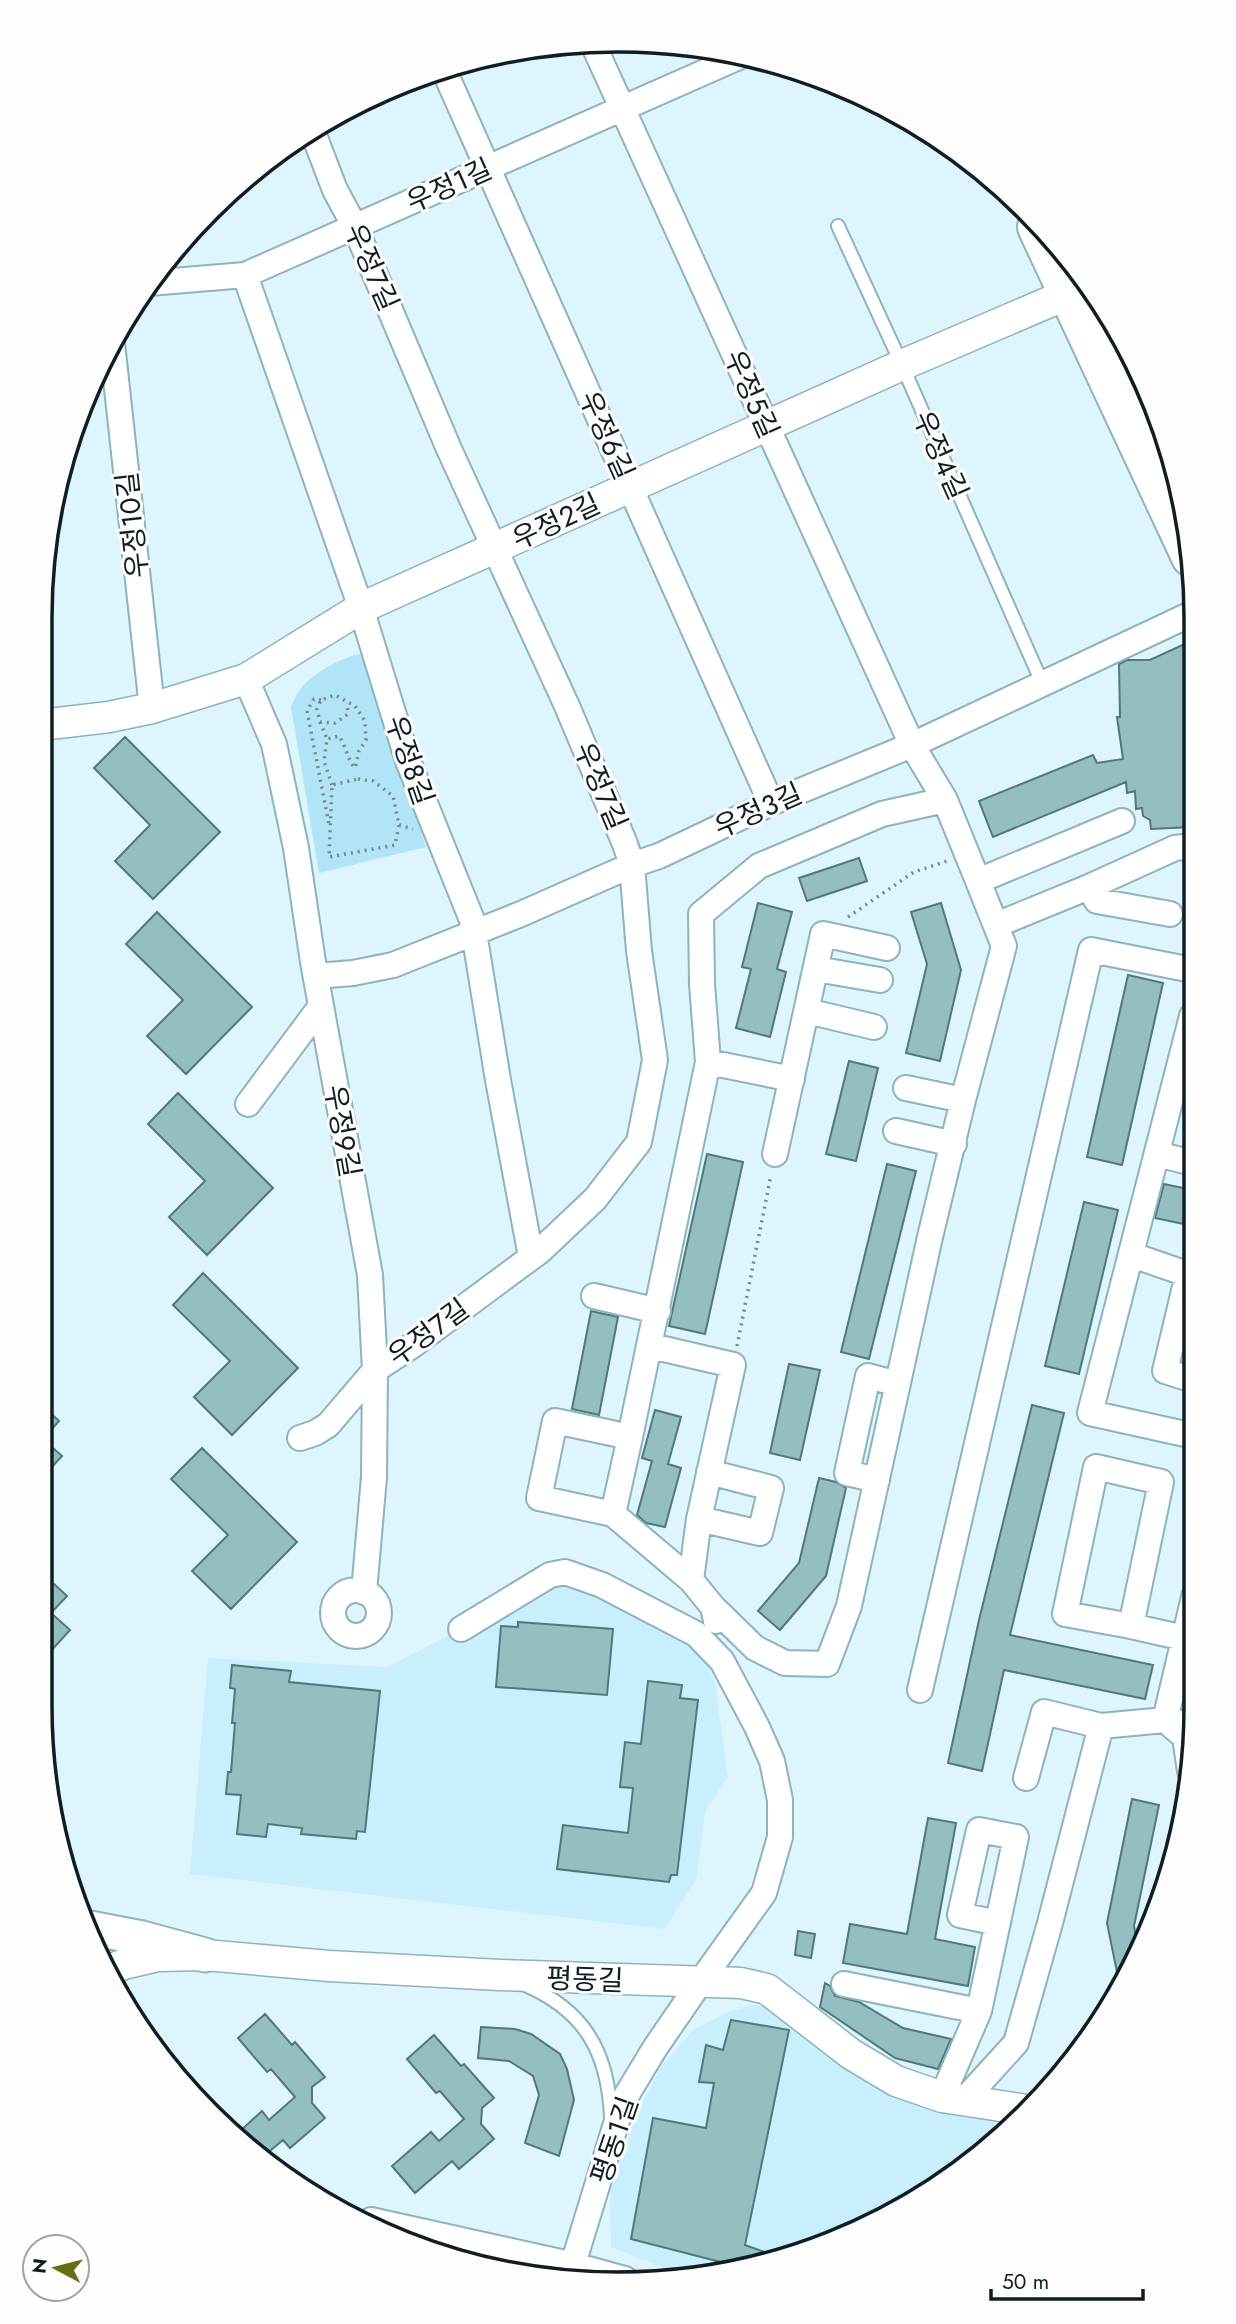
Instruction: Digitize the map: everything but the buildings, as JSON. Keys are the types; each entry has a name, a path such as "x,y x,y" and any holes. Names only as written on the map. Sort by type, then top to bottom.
{"main road":[{"path":"1048,251 1171,502"},
{"path":"99,1929 205,1955"}],"street":[{"name":"우정5길","path":"597,53 912,745 945,800 1004,946 930,1237 849,1606 827,1664 785,1663 755,1648 713,1607"},
{"name":"우정1길","path":"164,282 244,275 724,62"},
{"name":"우정6길","path":"448,79 771,803"},
{"name":"우정7길","path":"299,1438 315,1433 328,1424 375,1370 531,1257 595,1199 639,1142 655,1060 639,951 632,864 567,706 494,550 355,227 335,190 316,140"},
{"name":"우정8길","path":"244,275 361,608 408,761 472,920 531,1257"},
{"name":"우정2길","path":"52,724 109,717 152,708 246,679 361,608 902,365 1068,294"},
{"name":"우정10길","path":"114,362 152,708"},
{"name":"우정3길","path":"316,976 353,973 393,965 521,914 632,864 659,856 771,803 912,745 1184,617"},
{"name":"우정9길","path":"246,679 274,744 296,848 321,1006 370,1275 375,1370 374,1477 364,1591"},
{"path":"613,1514 709,1062 702,984 701,914 759,866 882,814 945,800"},
{"path":"978,881 1122,821"},
{"path":"996,925 1175,848 1184,847"},
{"path":"1089,887 1097,901 1170,914"},
{"path":"775,1154 823,933 887,948"},
{"path":"920,1690 1091,950 1184,968"},
{"path":"816,969 880,981"},
{"path":"248,1104 321,1006"},
{"path":"807,1011 874,1027"},
{"path":"1184,1048 1090,1413 1184,1434"},
{"path":"709,1062 792,1079"},
{"path":"906,1088 963,1100"},
{"path":"896,1131 954,1144"},
{"path":"1157,1154 1184,1161"},
{"path":"1132,1255 1184,1273"},
{"path":"594,1296 658,1311"},
{"path":"1184,1301 1165,1371 1184,1377"},
{"path":"650,1346 733,1365 699,1519 691,1580"},
{"path":"630,1437 555,1421 539,1498 613,1514 691,1580 713,1607 722,1661"},
{"path":"1131,1626 1161,1482 1096,1467 1065,1614 1184,1639 1165,1720"},
{"path":"699,1519 760,1533 771,1488 709,1472"},
{"path":"461,1629 550,1575 565,1572 602,1585 696,1634 722,1661"},
{"name":"평동1길","path":"572,2269 623,2101 655,2048 764,1893 780,1837 780,1800 772,1761 752,1716 722,1661"},
{"path":"1026,1779 1044,1712 1101,1726 1165,1720 1183,1724"},
{"path":"1165,1720 1182,1735"},
{"path":"953,2098 1016,2043 1101,1726"},
{"path":"953,2098 979,2011 998,1923"},
{"name":"평동길","path":"117,1967 158,1956 205,1955 329,1966 500,1975 741,1983 767,1989 851,2054 896,2081 953,2098 1016,2108"},
{"path":"844,1983 979,2011"},
{"path":"396,2226 572,2269"}],"lane":[{"name":"우정4길","path":"838,226 1043,685"},
{"path":"500,1975 554,2000 572,2015 587,2033 603,2059 610,2090 612,2132"}],"path":[{"path":"330,829 307,711 314,699 321,700 335,695 355,706 365,720 366,740 359,751 355,768 358,779"},
{"path":"321,700 317,709 327,739 324,761 332,785 329,856 395,845 398,825 393,796 373,781 358,779 332,785"},
{"path":"320,722 335,723 348,714 347,703"},
{"path":"327,739 339,736 346,748 349,762 355,768"},
{"path":"823,933 914,872 967,855"},
{"path":"733,1365 775,1154"}],"shaded area":[{"path":"361,654 369,661 426,847 319,873 291,707 300,689 313,676 338,662"},
{"path":"550,1575 696,1634 715,1683 728,1777 705,1812 696,1880 665,1929 190,1874 208,1658 387,1667 461,1629"},
{"path":"751,2005 789,2008 851,2054 1017,2107 962,2155 901,2196 868,2213 800,2241 764,2252 728,2261 667,2269 611,2247 610,2192 640,2107 661,2067 693,2030 726,2013"}]}
